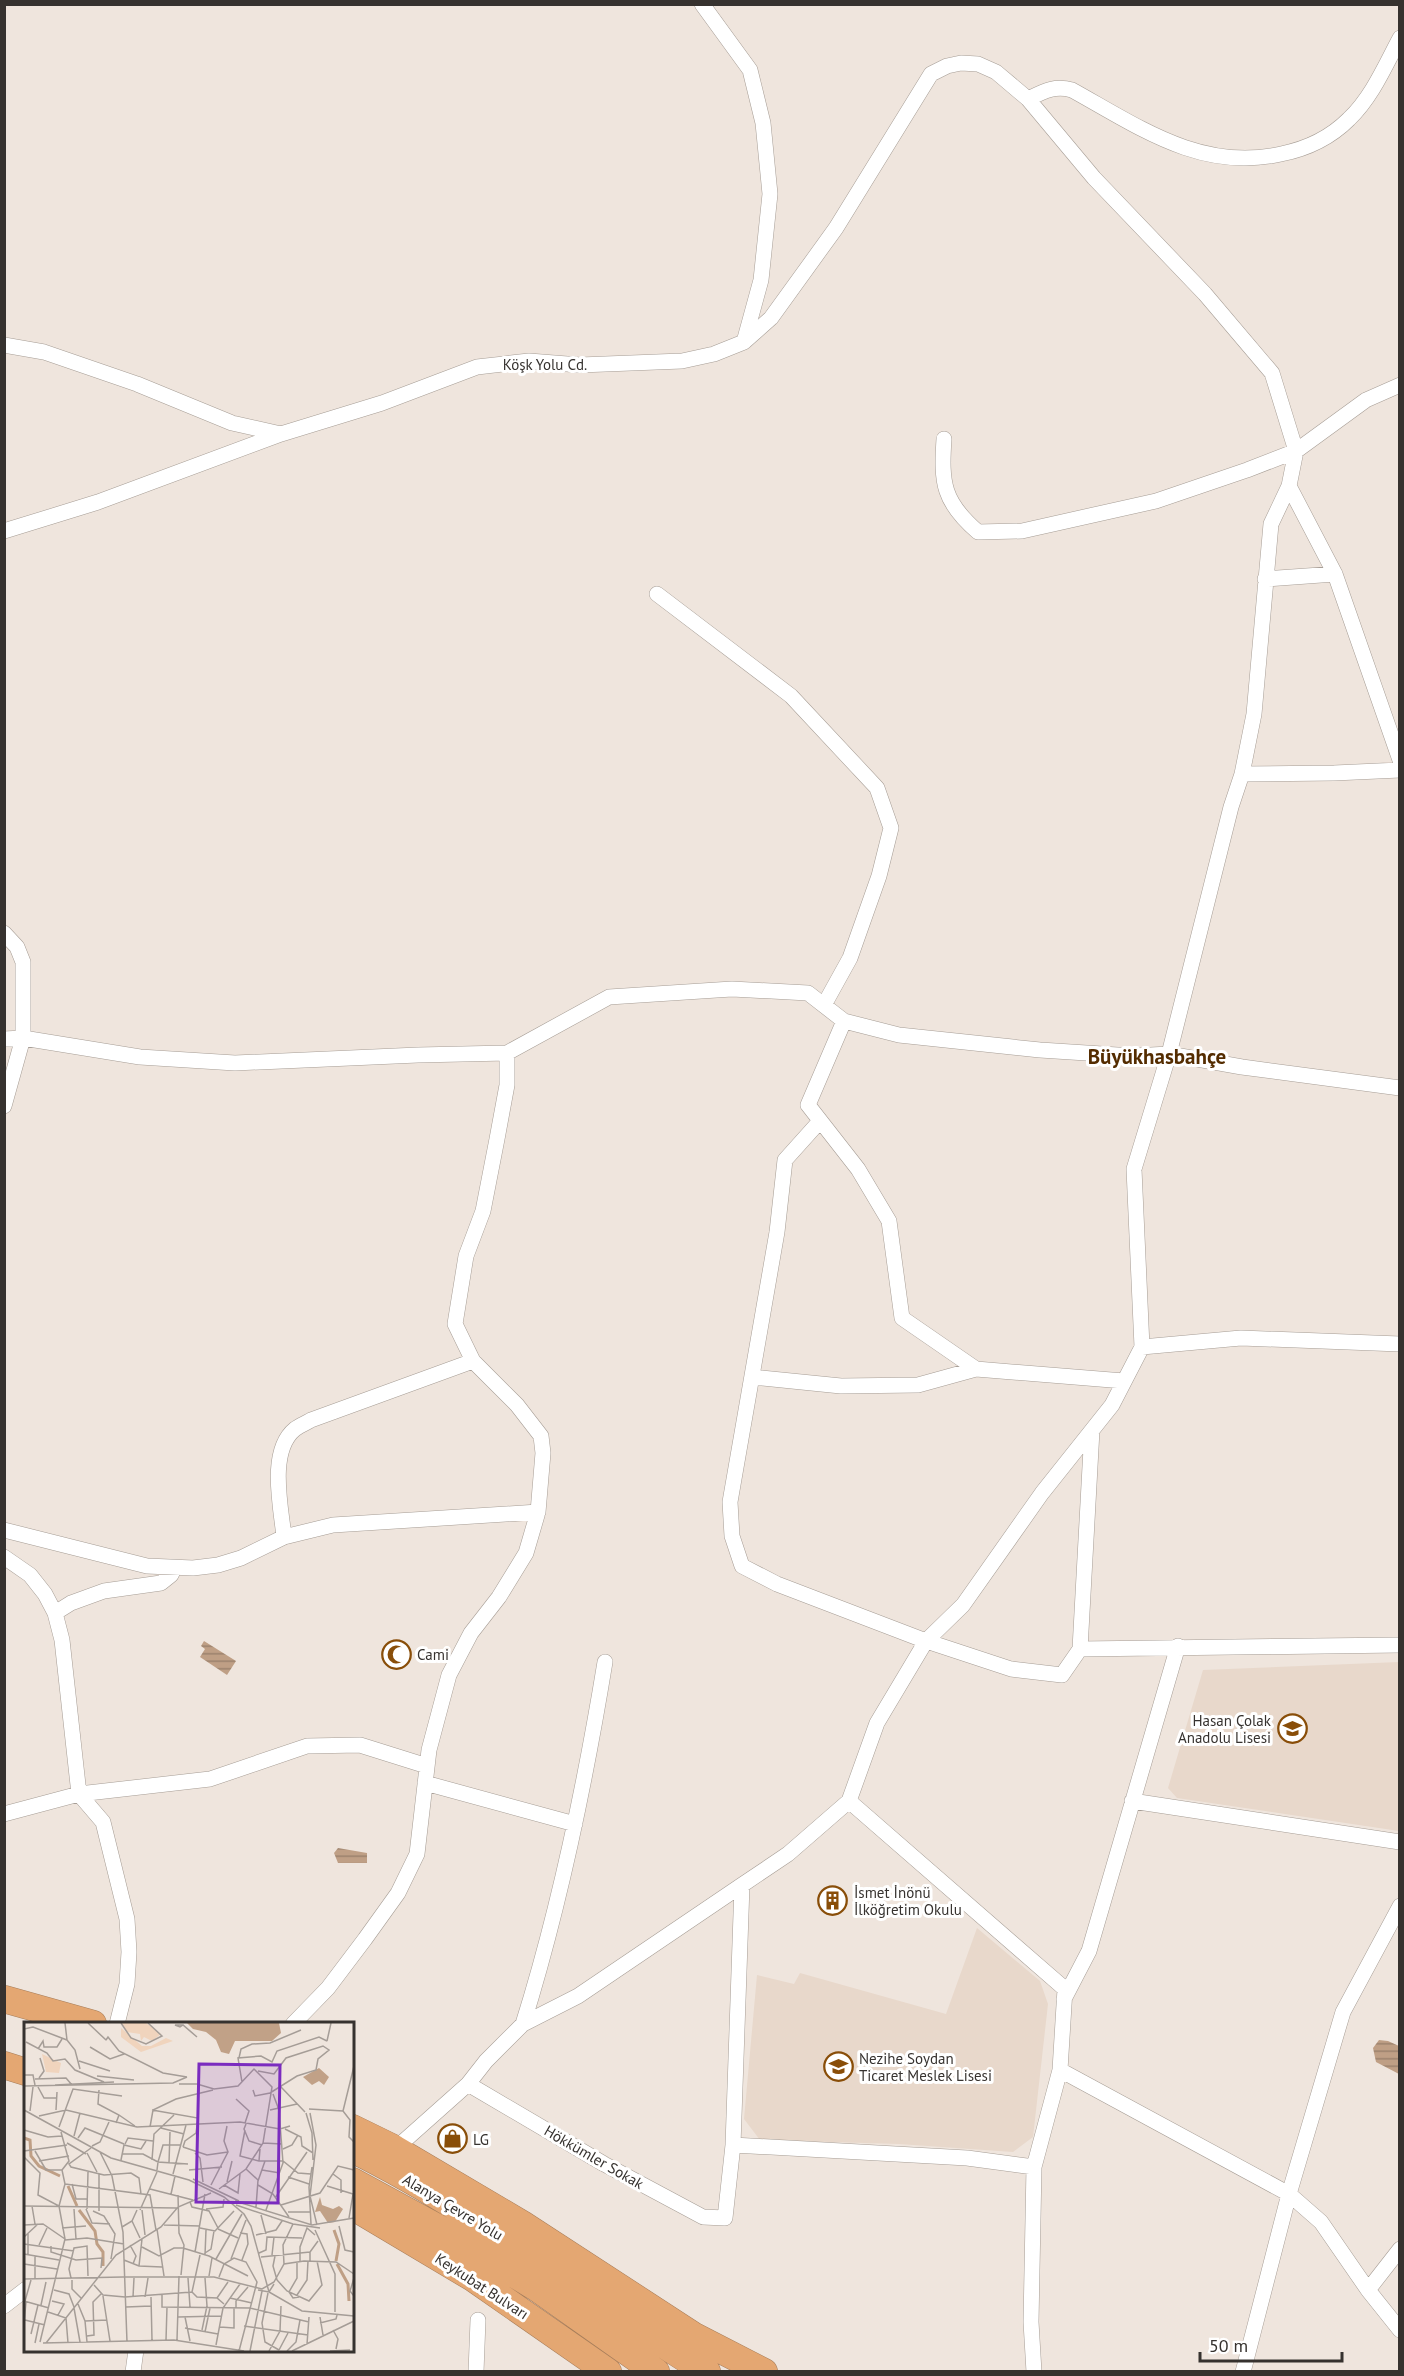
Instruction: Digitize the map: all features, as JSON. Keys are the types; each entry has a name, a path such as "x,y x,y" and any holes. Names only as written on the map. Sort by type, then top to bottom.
{"highway":[{"path":"4,1999 86,2022"},
{"path":"4,2016 24,2022"},
{"path":"4,2047 24,2052"},
{"path":"4,2065 24,2071"},
{"path":"354,2129 395,2149 522,2224 694,2336 763,2371"},
{"name":"Alanya Çevre Yolu","path":"354,2150 452,2204 544,2279"},
{"name":"Alanya Çevre Yolu","path":"354,2182 442,2230 544,2279"},
{"name":"Keykubat Bulvarı","path":"354,2207 473,2278 608,2372"},
{"path":"544,2279 660,2343 707,2372"},
{"name":"Keykubat Bulvarı","path":"544,2279 657,2372"}],"street":[{"path":"702,4 750,70 763,123 770,194 761,280 744,342"},
{"path":"395,2149 468,2084 486,2061 523,2024 578,1996 788,1854 849,1801 877,1723 926,1641 963,1605 1042,1493 1112,1405 1142,1347 1134,1169 1169,1054 1231,807 1242,774 1254,714 1271,524 1289,486 1296,451 1272,373 1205,294 1094,178 1028,99 1045,90 1063,87 1184,149 1212,156 1239,159 1267,157 1300,150 1325,138 1349,120 1370,95 1400,38"},
{"name":"Köşk Yolu Cd.","path":"4,345 44,352 137,384 232,423 281,434 382,403 477,367 529,361 580,365 682,361 714,354 744,342 771,318 836,228 931,74 947,66 961,63 978,64 996,72 1028,99"},
{"path":"944,439 942,462 945,489 958,515 978,532 1022,531 1156,501 1247,470 1296,451 1366,400 1400,385"},
{"path":"4,531 98,502 281,434"},
{"path":"1289,486 1335,574 1400,760"},
{"path":"1265,579 1335,574"},
{"path":"657,594 791,696 877,788 891,828 879,876 850,958 824,1005"},
{"path":"1242,774 1400,770"},
{"path":"4,933 17,948 23,962 23,1038 4,1106"},
{"path":"4,1039 23,1038 140,1057 235,1064 507,1053 609,997 732,989 808,993 844,1021 899,1035 966,1043 1133,1056 1169,1054 1242,1067 1400,1088"},
{"path":"844,1021 808,1105 858,1169 889,1221 902,1318 976,1369"},
{"path":"295,2022 328,1988 398,1893 417,1854 429,1750 449,1675 471,1633 499,1597 526,1553 538,1512 543,1453 541,1436 517,1406 473,1361 455,1324 466,1256 483,1211 495,1149 507,1085 507,1053"},
{"path":"820,1121 785,1160 777,1232 730,1502 732,1536 742,1566 777,1584 926,1641 1011,1669 1062,1675 1080,1649 1092,1430"},
{"path":"1142,1347 1241,1338 1400,1344"},
{"path":"284,1537 278,1485 279,1463 284,1444 294,1430 311,1420 473,1361"},
{"path":"753,1377 842,1386 918,1385 976,1369 1124,1381"},
{"path":"4,1530 147,1566 174,1569 219,1564 241,1558 284,1537 333,1525 538,1512"},
{"path":"4,1557 30,1575 45,1594 55,1612 62,1640 79,1794 103,1822 127,1919 129,1952 127,1984 118,2022"},
{"path":"55,1612 87,1596 161,1583 171,1575 174,1569"},
{"path":"1080,1649 1400,1645"},
{"path":"1064,1999 1089,1951 1178,1646"},
{"path":"523,2024 539,1974 584,1785 605,1662"},
{"path":"4,1814 79,1794 210,1779 307,1746 360,1745 427,1766"},
{"path":"425,1783 574,1824"},
{"path":"849,1801 1065,1989 1060,2070 1034,2167 1031,2322 1034,2372"},
{"path":"1132,1801 1400,1842"},
{"path":"742,1885 733,2145 967,2158 1034,2167"},
{"path":"1243,2372 1289,2194 1343,2012 1400,1906"},
{"path":"1060,2070 1289,2194 1321,2222 1368,2290 1400,2330"},
{"name":"Hökkümler Sokak","path":"468,2084 703,2217 725,2218 733,2145"},
{"path":"1368,2290 1400,2249"},
{"path":"4,2306 24,2291"},
{"path":"476,2372 478,2320"},
{"path":"133,2372 136,2352"}],"shaded area":[{"path":"204,1641 236,1661 227,1675 200,1657 205,1649 201,1646"},
{"name":"Hasan Çolak Anadolu Lisesi","path":"1399,1662 1399,1831 1177,1798 1168,1788 1203,1670"},
{"path":"338,1848 367,1853 367,1863 338,1863 334,1853"},
{"path":"977,1928 1040,1981 1048,2004 1033,2137 1013,2152 899,2144 760,2140 744,2119 757,1975 794,1984 800,1973 946,2014"},
{"path":"1379,2040 1399,2046 1399,2074 1376,2062 1373,2048"}],"place":[{"name":"Cami","path":"396,1654"},
{"name":"Hasan Çolak Anadolu Lisesi","path":"1292,1729"},
{"name":"İsmet İnönü İlköğretim Okulu","path":"833,1901"},
{"name":"Nezihe Soydan Ticaret Meslek Lisesi","path":"838,2067"},
{"name":"LG","path":"452,2139"}],"district":[{"name":"Büyükhasbahçe","path":"1157,1056"}]}
